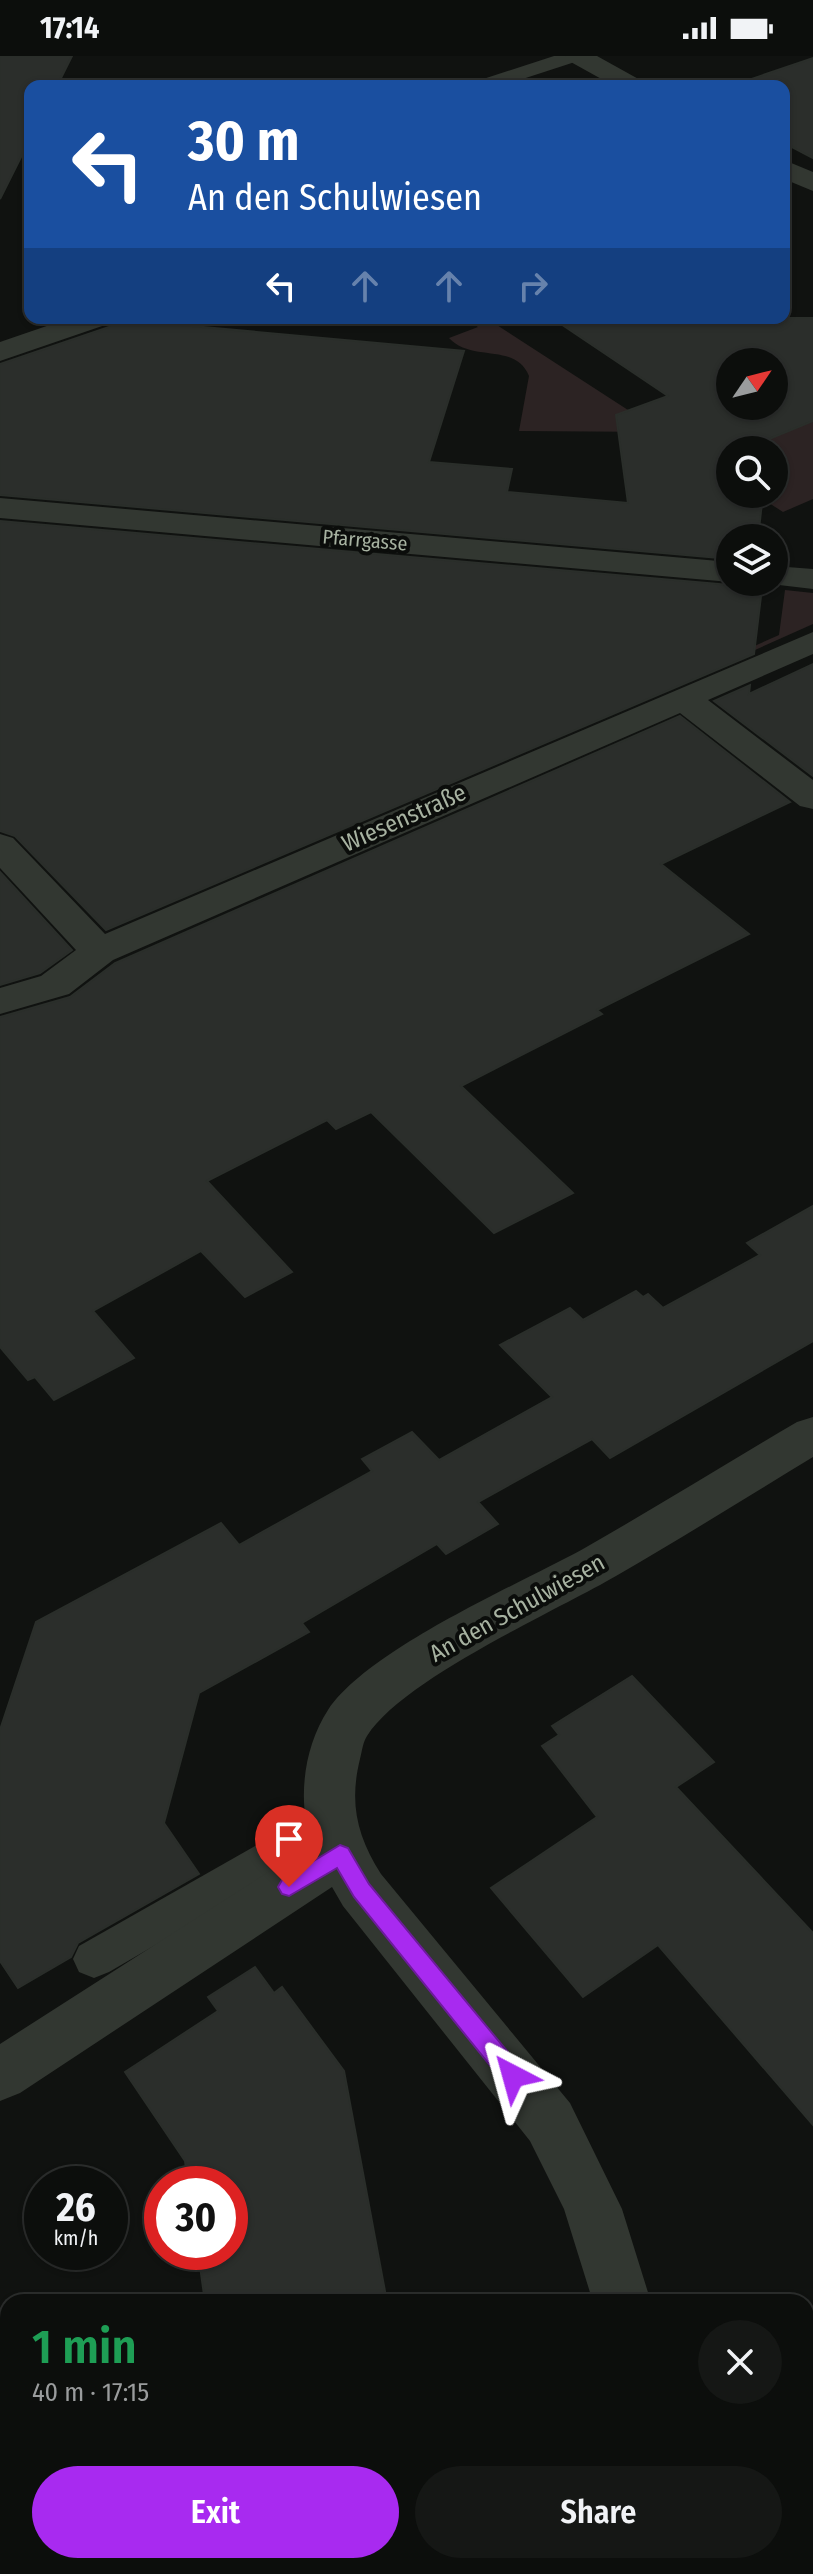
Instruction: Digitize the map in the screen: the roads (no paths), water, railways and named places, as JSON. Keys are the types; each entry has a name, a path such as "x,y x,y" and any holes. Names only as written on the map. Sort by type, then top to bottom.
{"street":[{"path":"576,56 622,80"},
{"path":"790,171 813,183"},
{"path":"0,352 81,324"},
{"name":"Pfarrgasse","path":"0,508 716,571"},
{"path":"788,577 813,579"},
{"name":"Wiesenstraße","path":"0,1001 55,985 99,951 813,642"},
{"path":"684,699 813,798"},
{"path":"0,846 99,951"},
{"name":"An den Schulwiesen","path":"334,1839 327,1792 346,1725 376,1693 418,1664 600,1562 813,1435"},
{"path":"0,2075 334,1839 362,1890 550,2122 575,2165 596,2214 620,2294"}],"lane":[{"path":"500,80 576,56"},
{"path":"94,1959 334,1839"}]}
